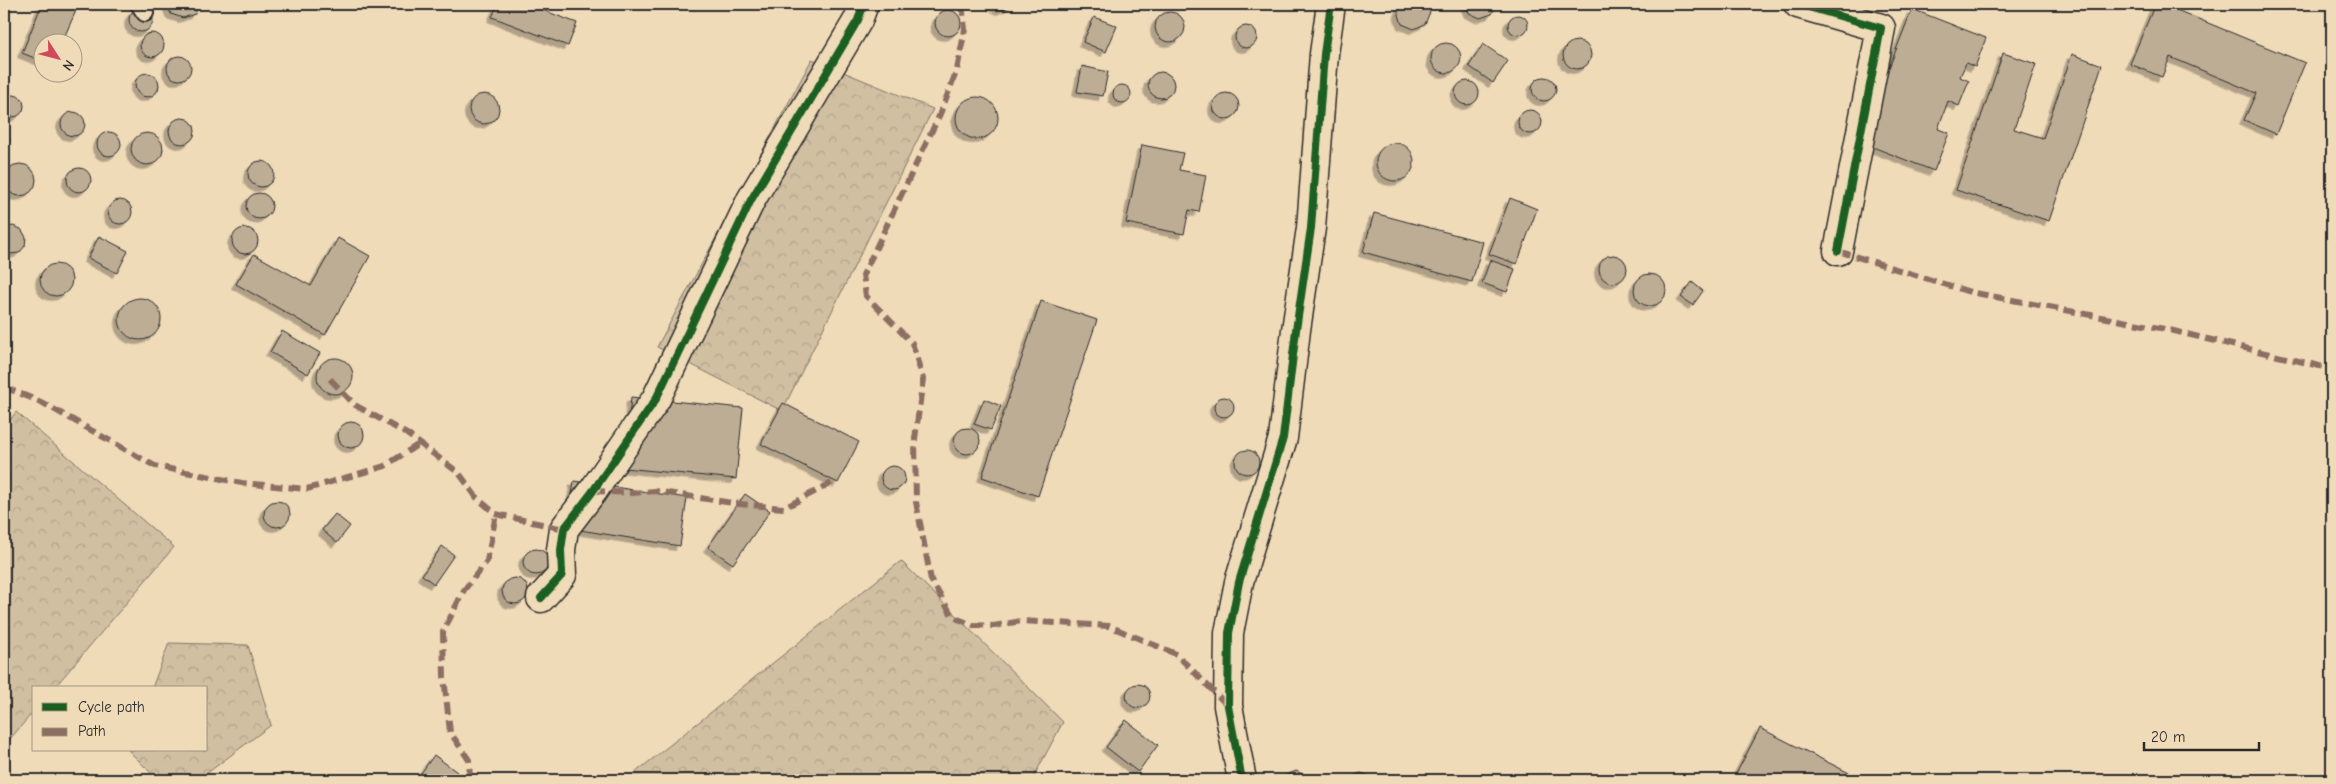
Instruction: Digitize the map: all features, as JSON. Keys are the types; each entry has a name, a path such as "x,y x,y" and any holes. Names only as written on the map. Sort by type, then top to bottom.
{"street":[{"path":"541,598 562,575 561,550 564,529 593,491 656,399 751,200 858,20 864,4"},
{"path":"1242,780 1228,706 1229,633 1240,582 1282,438 1311,228 1324,54 1331,4"},
{"path":"1798,4 1881,28 1838,251"}],"green space":[{"path":"812,59 933,109 782,411 657,347"},
{"path":"16,412 174,547 56,686 32,686 32,713 4,746 4,429"},
{"path":"901,561 1063,722 1032,780 626,780"},
{"path":"169,643 248,645 271,725 198,780 158,780 130,752 208,752 208,686 153,686"}],"building":[{"path":"42,4 79,4 66,32 32,32 32,57 22,53"},
{"path":"167,4 199,4 195,14 183,18 171,14"},
{"path":"498,4 533,4 532,6 577,23 568,46 492,17"},
{"path":"990,4 1012,4 1001,10"},
{"path":"1401,4 1427,4 1430,12 1425,24 1414,29 1402,24 1398,12"},
{"path":"1465,4 1496,4 1492,14 1480,18 1469,13"},
{"path":"2155,4 2162,4 2305,63 2276,134 2244,120 2256,93 2170,57 2162,77 2130,64"},
{"path":"141,8 149,12 153,20 149,28 141,32 133,28 129,20 133,12"},
{"path":"1912,9 1986,38 1975,67 1966,63 1960,77 1969,81 1959,106 1948,101 1938,129 1949,133 1934,171 1860,142"},
{"path":"948,10 957,14 961,23 957,32 948,36 939,32 935,23 939,14"},
{"path":"1170,12 1181,16 1185,27 1181,38 1170,42 1159,38 1155,27 1159,16"},
{"path":"1518,15 1525,18 1528,25 1525,32 1518,35 1511,32 1508,25 1511,18"},
{"path":"1094,17 1117,26 1106,52 1083,42"},
{"path":"1246,26 1254,29 1257,37 1254,45 1246,48 1238,45 1235,37 1238,29"},
{"path":"152,33 157,34 163,40 163,50 157,56 152,57 147,56 141,50 140,45 141,40 147,34"},
{"path":"1577,41 1587,45 1591,55 1587,65 1577,69 1567,65 1563,55 1567,45"},
{"path":"1446,43 1457,47 1461,58 1457,69 1446,73 1435,69 1431,58 1435,47"},
{"path":"1483,44 1508,61 1493,83 1469,66"},
{"path":"2003,53 2036,64 2014,129 2043,138 2072,54 2102,65 2049,221 1956,190"},
{"path":"179,56 184,57 190,63 190,73 184,79 179,80 174,79 168,73 167,68 168,63 174,57"},
{"path":"1082,66 1108,72 1103,96 1077,92"},
{"path":"1161,72 1170,76 1174,85 1170,94 1161,98 1152,94 1148,85 1152,76"},
{"path":"147,73 152,74 158,80 158,90 152,96 147,97 142,96 136,90 135,85 136,80 142,74"},
{"path":"1544,77 1552,81 1556,89 1552,97 1544,101 1536,97 1532,89 1536,81"},
{"path":"1467,81 1476,84 1479,93 1476,102 1467,105 1458,102 1455,93 1458,84"},
{"path":"1122,85 1128,88 1131,94 1128,100 1122,103 1116,100 1113,94 1116,88"},
{"path":"1226,93 1235,97 1239,106 1235,115 1226,119 1217,115 1213,106 1217,97"},
{"path":"484,94 495,98 499,109 495,120 484,124 473,120 469,109 473,98"},
{"path":"9,95 17,95 24,102 24,110 17,117 9,117 2,110 2,102"},
{"path":"977,97 992,103 998,118 992,133 977,139 962,133 956,118 962,103"},
{"path":"1530,110 1538,114 1542,122 1538,130 1530,134 1522,130 1518,122 1522,114"},
{"path":"73,112 78,113 84,119 84,129 78,135 73,136 68,135 62,129 61,124 62,119 68,113"},
{"path":"182,118 191,122 195,131 191,140 182,144 173,140 169,131 173,122"},
{"path":"4,130 10,140 4,149"},
{"path":"109,132 114,133 120,139 120,149 114,155 109,156 104,155 98,149 97,144 98,139 104,133"},
{"path":"147,133 153,134 158,138 162,143 162,155 158,160 153,164 147,165 141,164 136,160 132,155 131,149 132,143 136,138 141,134"},
{"path":"1395,143 1409,148 1414,162 1409,176 1395,181 1381,176 1376,162 1381,148"},
{"path":"1142,145 1183,153 1179,170 1206,175 1199,212 1189,210 1184,234 1126,223"},
{"path":"261,161 270,165 274,174 270,183 261,187 252,183 248,174 252,165"},
{"path":"20,164 31,169 36,180 31,191 20,196 9,191 4,180 9,169"},
{"path":"79,168 84,169 90,175 90,185 84,191 79,192 74,191 68,185 67,180 68,175 74,169"},
{"path":"259,193 268,197 272,206 268,215 259,219 250,215 246,206 250,197"},
{"path":"1510,198 1537,209 1517,264 1489,254"},
{"path":"120,200 125,201 131,207 131,217 125,223 120,224 115,223 109,217 108,212 109,207 115,201"},
{"path":"1374,213 1483,242 1472,282 1363,252"},
{"path":"13,226 21,229 26,237 25,246 19,253 10,254 4,252 4,228"},
{"path":"245,228 254,232 258,241 254,250 245,254 236,250 232,241 236,232"},
{"path":"99,236 128,251 117,273 88,258"},
{"path":"338,238 370,256 325,335 236,284 254,254 311,286"},
{"path":"1613,255 1623,259 1627,269 1623,279 1613,283 1603,279 1599,269 1603,259"},
{"path":"1490,260 1515,269 1507,292 1482,283"},
{"path":"56,264 62,265 67,269 71,274 71,286 67,291 62,295 56,296 50,295 45,291 41,286 40,280 41,274 45,269 50,265"},
{"path":"1650,274 1662,278 1666,290 1662,302 1650,306 1638,302 1634,290 1638,278"},
{"path":"1692,282 1703,291 1693,305 1681,297"},
{"path":"144,298 152,301 158,307 161,319 158,331 152,337 136,340 128,337 122,331 119,315 122,307 128,301"},
{"path":"1041,301 1097,320 1038,496 982,477"},
{"path":"282,331 320,353 308,374 270,352"},
{"path":"335,358 342,359 348,363 352,369 352,383 348,389 342,393 335,394 328,393 322,389 318,383 317,376 318,369 322,363 328,359"},
{"path":"631,397 743,408 736,479 624,468"},
{"path":"1220,397 1228,397 1234,403 1234,411 1228,417 1220,417 1214,411 1214,403"},
{"path":"984,399 1001,406 991,430 974,424"},
{"path":"783,403 859,442 838,483 761,444"},
{"path":"351,422 360,426 364,435 360,444 351,448 342,444 338,435 342,426"},
{"path":"967,428 976,432 980,441 976,450 967,454 958,450 954,441 958,432"},
{"path":"1247,450 1255,454 1259,462 1255,470 1247,474 1239,470 1235,462 1239,454"},
{"path":"893,466 901,470 905,478 901,486 893,490 885,486 881,478 885,470"},
{"path":"574,481 687,498 680,546 567,528"},
{"path":"745,494 770,511 733,564 708,547"},
{"path":"277,501 286,505 290,514 286,523 277,527 268,523 264,514 268,505"},
{"path":"335,514 350,526 337,543 322,530"},
{"path":"442,546 454,555 434,584 422,575"},
{"path":"536,549 545,553 549,562 545,571 536,575 527,571 523,562 527,553"},
{"path":"515,578 524,582 528,591 524,600 515,604 506,600 502,591 506,582"},
{"path":"1138,684 1143,685 1149,691 1149,701 1143,707 1138,708 1133,707 1127,701 1126,696 1127,691 1133,685"},
{"path":"1126,720 1158,745 1138,772 1106,747"},
{"path":"1760,728 1863,780 1748,780 1736,774"},
{"path":"434,755 457,772 451,780 416,780"},
{"path":"1296,771 1307,776 1309,780 1282,780 1284,776"},
{"path":"1361,773 1372,777 1374,780 1348,780 1350,777"}],"marked path":[{"path":"962,4 965,29 957,70 940,114 863,275 866,296 912,343 923,379 915,439 916,502 931,580 953,617 973,625 994,626 1021,621 1109,626 1176,654 1228,706"},
{"path":"1838,251 1970,292 2170,330 2332,369"},
{"path":"330,379 355,405 407,434 459,473 477,498 496,514 564,529"},
{"path":"4,387 41,402 155,466 242,483 307,489 385,466 419,444"},
{"path":"593,491 633,493 655,491 739,504 784,508 837,480"},
{"path":"470,780 469,760 450,732 444,677 443,632 464,590 487,561 496,514"}],"cycle path":[{"path":"541,598 562,575 561,550 564,529 593,491 656,399 751,200 858,20 864,4"},
{"path":"1242,780 1228,706 1229,633 1239,582 1283,438 1311,228 1324,54 1331,4"},
{"path":"1798,4 1881,28 1838,251"}]}
